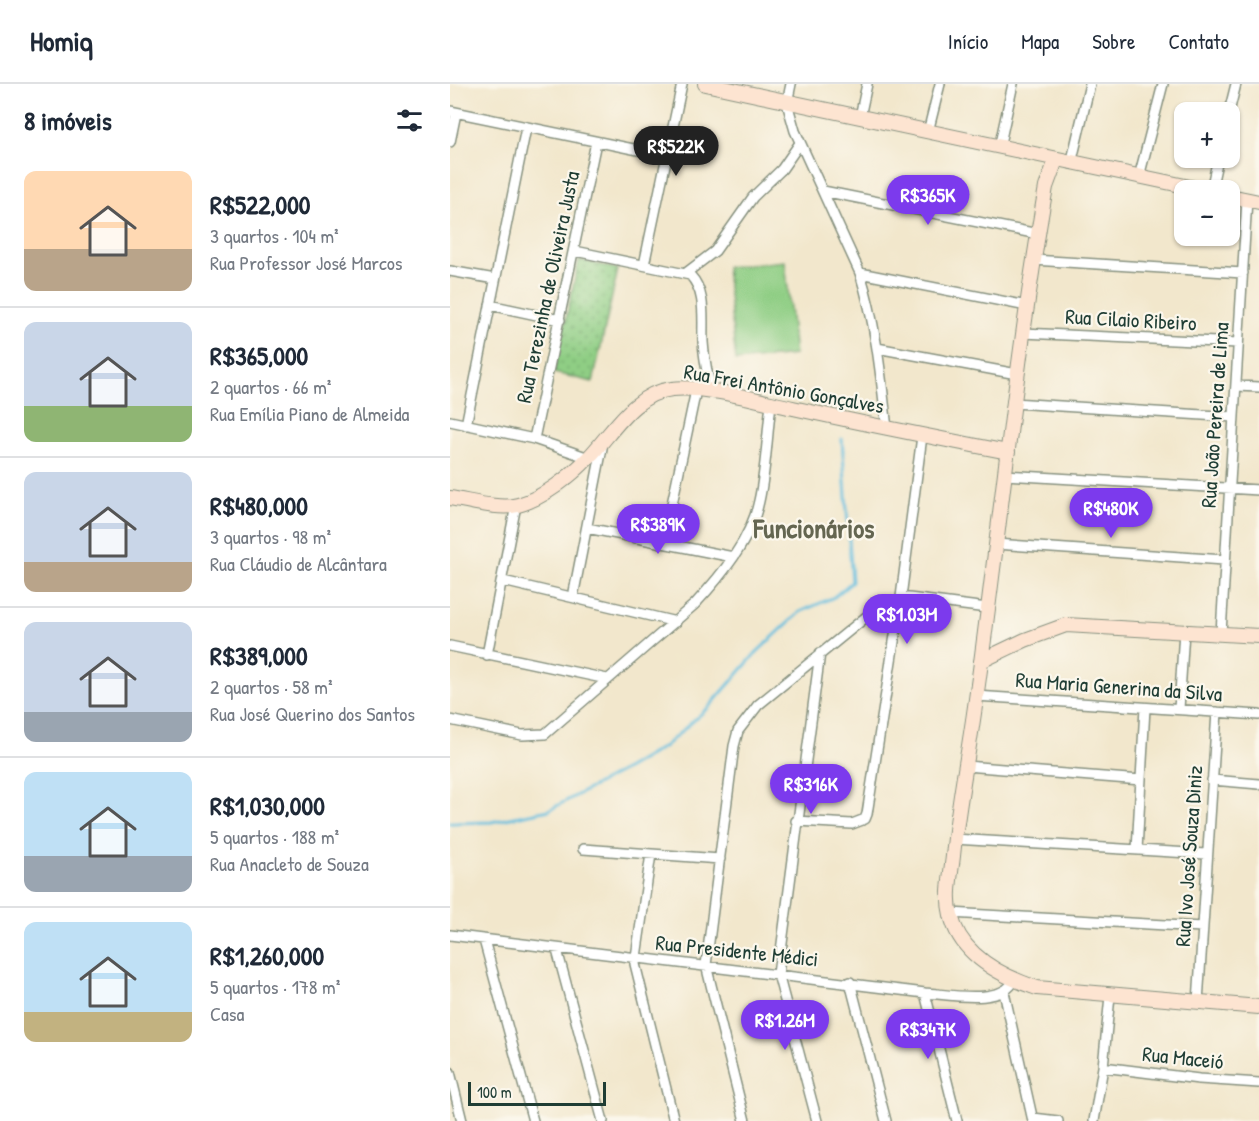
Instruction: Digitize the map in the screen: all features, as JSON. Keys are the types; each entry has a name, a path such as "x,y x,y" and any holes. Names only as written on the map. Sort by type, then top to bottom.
{"street":[{"path":"644,265 682,84"},
{"path":"705,84 1071,164 1174,184"},
{"path":"791,84 787,103 801,142 860,273 877,348 887,429"},
{"path":"860,117 867,84"},
{"path":"928,132 940,84"},
{"path":"999,148 1013,84"},
{"path":"1071,164 1090,84"},
{"path":"1139,177 1163,84"},
{"path":"1232,102 1236,84"},
{"path":"450,142 453,112 667,156"},
{"path":"466,424 526,128"},
{"name":"Rua Terezinha de Oliveira Justa","path":"534,439 596,142"},
{"path":"686,273 715,251 753,197 782,169 801,142"},
{"path":"1056,160 1046,187 1017,374 981,661 954,839 949,893 950,914 957,933 966,946 985,963 1014,980 1048,990 1259,1007"},
{"path":"823,191 1038,234"},
{"name":"Rua João Pereira de Lima","path":"1221,633 1243,273 1253,201"},
{"path":"575,251 686,273 696,281 702,301 703,342 711,393"},
{"path":"1034,260 1243,273"},
{"path":"450,271 495,279"},
{"path":"860,273 1027,306"},
{"path":"490,305 560,320"},
{"name":"Rua Cilaio Ribeiro","path":"1023,333 1238,343"},
{"path":"877,348 1017,374"},
{"path":"1236,386 1259,387"},
{"name":"Rua Frei Antônio Gonçalves","path":"516,505 557,485 589,458 635,406 655,393 672,389 696,390 771,404 1008,452"},
{"path":"664,542 696,390"},
{"path":"1013,403 1234,417"},
{"path":"450,720 531,736 545,734 676,622 716,582 733,557 759,503 771,404"},
{"path":"450,421 534,439 589,458"},
{"path":"796,821 852,824 865,819 868,810 900,602 922,436"},
{"path":"573,597 603,440"},
{"path":"1005,475 1259,490"},
{"path":"450,498 516,505 487,655"},
{"path":"587,528 733,557"},
{"path":"995,544 1224,561"},
{"path":"503,581 676,622"},
{"path":"745,1121 706,965 734,746 738,731 758,705 867,617 900,602 987,608"},
{"path":"981,661 1025,640 1066,626 1259,636"},
{"path":"1179,709 1184,631"},
{"path":"450,646 607,679"},
{"path":"817,1121 778,974 796,821 820,653"},
{"name":"Rua Maria Generina da Silva","path":"976,696 1259,715"},
{"path":"1137,850 1145,708"},
{"name":"Rua Ivo José Souza Diniz","path":"1198,1002 1217,712"},
{"path":"966,766 1141,780"},
{"path":"1212,780 1259,784"},
{"path":"954,839 1206,854"},
{"path":"583,849 720,859"},
{"path":"651,854 636,958 674,1121"},
{"path":"950,914 1202,927"},
{"name":"Rua Presidente Médici","path":"450,935 557,950 706,965 925,993 984,996 1004,992"},
{"path":"484,940 532,1121"},
{"path":"557,950 603,1121"},
{"path":"1014,980 1004,992 1033,1120 1058,1121"},
{"path":"850,982 886,1121"},
{"path":"925,993 957,1121"},
{"path":"1094,1121 1103,1068 1110,996"},
{"name":"Rua Maceió","path":"1103,1068 1259,1083"},
{"path":"450,1072 462,1121"}],"green space":[{"path":"579,260 618,269 593,382 554,373"},
{"path":"785,261 795,355 736,361 726,267"}],"waterway":[{"path":"450,823 491,822 549,810 665,746 710,706 757,652 800,612 834,597 852,582 842,439"}],"district":[{"name":"Funcionários","path":"814,529"}]}
